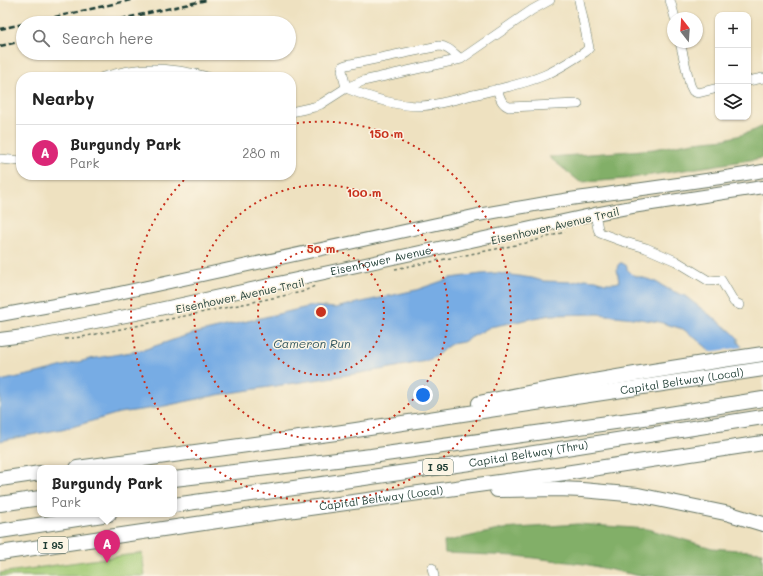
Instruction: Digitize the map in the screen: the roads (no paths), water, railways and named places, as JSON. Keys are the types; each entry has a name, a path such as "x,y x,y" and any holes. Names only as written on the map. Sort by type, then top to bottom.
{"highway":[{"path":"336,433 531,392 642,372 763,354"},
{"name":"Capital Beltway (Local)","path":"99,465 336,433 763,369"},
{"name":"Capital Beltway (Thru)","path":"177,479 371,456 763,399"},
{"name":"Capital Beltway (Thru)","path":"177,505 470,463 763,417"},
{"name":"Capital Beltway (Local)","path":"0,553 763,443"},
{"path":"0,479 37,473"},
{"path":"427,492 526,489 582,490 638,495 730,514 763,524"},
{"path":"0,504 37,498"},
{"path":"695,507 740,523 763,534"},
{"name":"I 95","path":"0,531 90,517"}],"main road":[{"path":"0,315 66,304 493,212 578,198 734,177 763,171"},
{"path":"595,214 601,205 606,203 646,195 685,183"},
{"name":"Eisenhower Avenue","path":"0,339 57,330 141,313 595,214 763,187"}],"lane":[{"path":"296,111 321,104 346,88 363,81 461,59 532,10 550,0"},
{"path":"346,88 393,103 419,106 446,102 547,74 571,61 589,48 579,0"},
{"path":"670,0 673,12"},
{"path":"346,88 342,70 343,66 346,65 440,46 446,48 461,59"},
{"path":"681,48 690,85 693,91 698,92 715,89"},
{"path":"124,72 144,69 182,72"},
{"path":"751,80 763,78"},
{"path":"497,89 502,102 504,105 509,107 578,104"},
{"path":"0,159 16,161"},
{"path":"595,214 600,233 646,248 676,261 709,281 721,280 734,302 740,305"}],"water":[{"name":"Cameron Run","path":"620,263 627,266 627,269 633,275 654,281 685,296 732,332 738,338 738,342 754,363 724,368 706,347 683,329 659,322 598,314 550,315 490,327 463,342 451,344 435,357 426,361 386,369 217,395 155,408 119,413 72,427 0,441 0,381 90,359 143,350 188,335 312,306 335,308 416,290 451,278 497,273 543,281 573,282 585,279 605,283 615,283 619,282 617,269"}],"railway":[{"path":"59,16 131,0"},
{"path":"135,16 207,0"},
{"path":"0,29 16,26"},
{"path":"0,46 16,43"}],"place":[{"name":"Burgundy Park","path":"107,563"}]}
